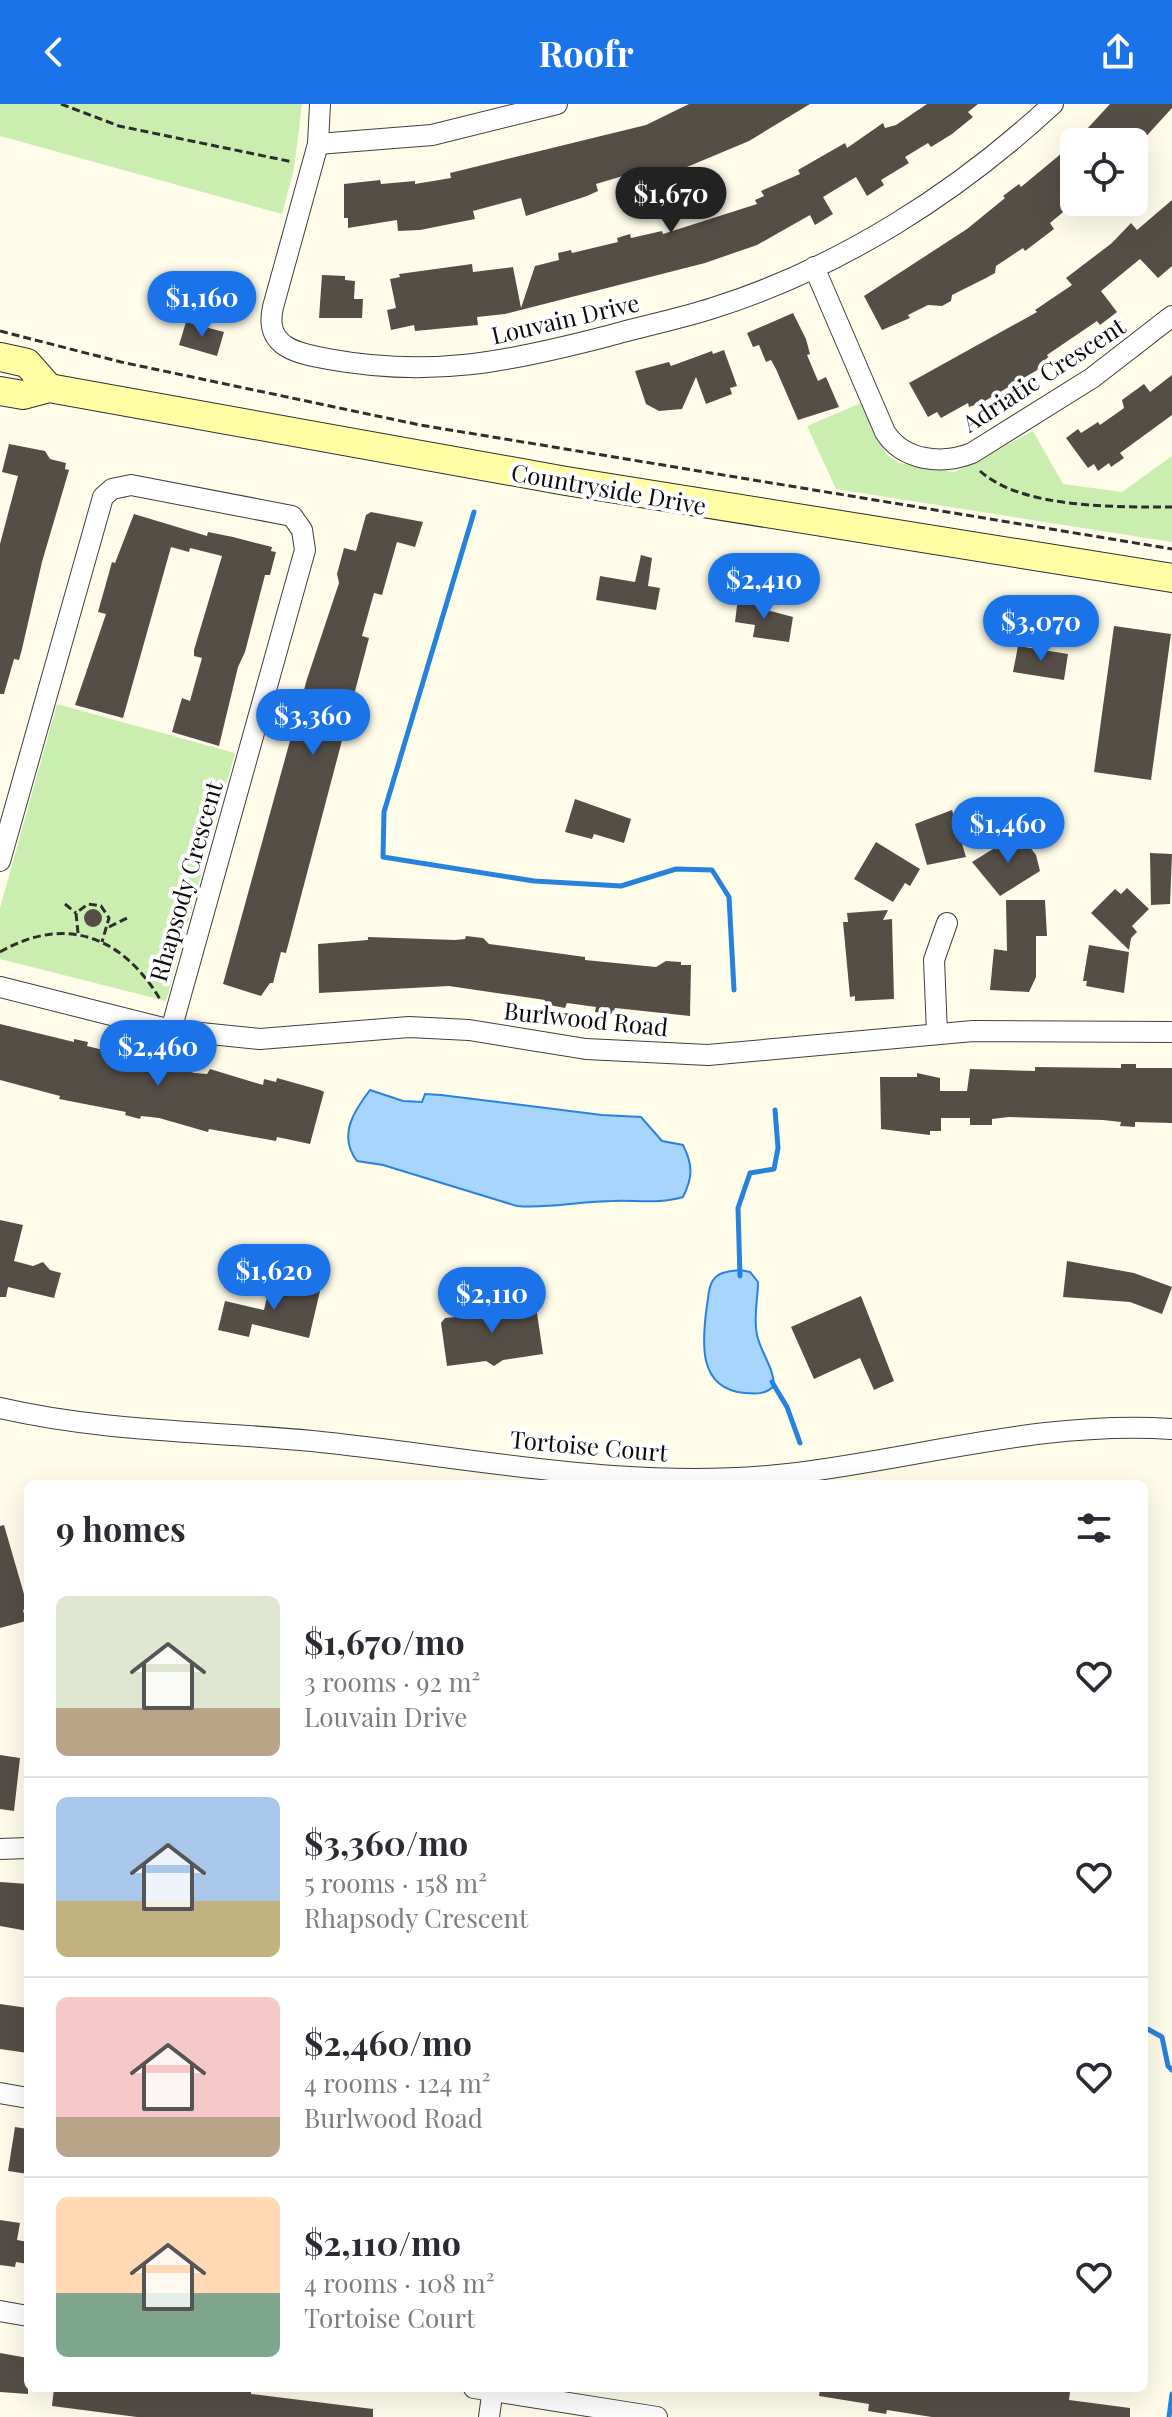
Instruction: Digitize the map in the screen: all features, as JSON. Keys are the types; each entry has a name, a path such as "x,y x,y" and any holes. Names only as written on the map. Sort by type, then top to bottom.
{"main road":[{"path":"0,357 27,363 49,388"},
{"name":"Countryside Drive","path":"0,391 23,395 49,388 566,481 1172,578"}],"street":[{"name":"Louvain Drive","path":"320,104 318,144 271,318 277,340 301,354 408,370 508,360 714,308 814,267 934,199 989,159 1053,104"},
{"path":"318,144 432,135 557,104"},
{"name":"Adriatic Crescent","path":"814,267 885,432 893,446 920,457 956,459 972,453 1092,378 1172,316"},
{"name":"Rhapsody Crescent","path":"0,861 103,497 112,489 131,485 292,516 302,530 305,550 171,1030"},
{"path":"937,1033 934,960 947,923"},
{"name":"Burlwood Road","path":"0,987 171,1030 260,1039 373,1028 441,1028 586,1049 708,1055 937,1033 1172,1032"},
{"name":"Tortoise Court","path":"0,1408 46,1418 147,1431 310,1441 647,1480 789,1474 1078,1428 1172,1429"},
{"path":"0,1849 24,1848"},
{"path":"0,2093 24,2097"},
{"path":"0,2311 24,2315"},
{"path":"487,2392 489,2417"},
{"path":"505,2392 657,2417"}],"path":[{"path":"61,104 119,126 297,162"},
{"path":"0,331 121,362 420,425 1172,549"},
{"path":"975,465 1008,489 1106,507 1172,507"},
{"path":"65,904 76,913 78,935"},
{"path":"76,913 88,904 101,906 109,918 102,942"},
{"path":"108,928 127,918"},
{"path":"0,952 39,936 78,935 102,942 143,973 162,1004"}],"green space":[{"path":"0,104 302,104 294,169 282,214 0,136"},
{"path":"861,403 886,454 899,463 922,467 955,472 1033,431 1063,484 1122,492 1172,456 1172,542 836,489 807,426"},
{"path":"57,704 235,753 166,1001 0,959 0,908"}],"water":[{"path":"370,1090 403,1101 422,1102 425,1094 441,1095 641,1117 662,1141 683,1145 690,1165 689,1183 683,1197 666,1200 517,1206 383,1165 357,1161 351,1152 348,1133 353,1116"},
{"path":"740,1270 750,1272 758,1282 756,1328 774,1386 761,1393 729,1390 718,1383 706,1361 704,1333 710,1286 719,1274"}],"building":[{"path":"689,104 810,104 749,141 687,167 664,172 663,167 644,173 643,170 596,184 598,191 526,216 521,198 473,211 475,219 420,230 398,231 397,220 348,228 348,218 344,218 344,184 380,180 381,184 415,181 415,184 451,178 450,173 646,125"},
{"path":"927,104 978,104 968,112 973,117 931,147 928,143 905,157 909,163 881,180 884,185 867,196 856,177 823,197 833,214 815,225 810,215 757,245 705,263 505,314 477,317 478,325 415,331 414,325 391,330 387,310 396,308 390,279 400,277 399,274 472,264 473,272 513,267 521,308 535,266 559,260 558,253 571,250 572,253 618,242 617,238 630,234 631,238 662,231 663,234 757,204 755,200 764,196 761,191 800,174 798,170 845,143 847,148 883,123 885,128 896,125"},
{"path":"1110,104 1172,104 1172,108 1148,134 1148,128 1088,128"},
{"path":"1060,155 1060,215 1050,223 1054,229 1025,251 1023,248 996,266 995,273 952,295 951,301 942,306 928,305 908,315 910,318 882,330 864,296 967,229 1005,198 1003,196 1019,184 1021,187"},
{"path":"1172,200 1172,266 1158,278 1140,259 1101,291 1117,312 1100,325 1097,321 1047,355 1051,362 983,402 969,407 968,403 941,418 937,412 928,417 909,383 1037,312 1035,310 1072,285 1066,278 1112,243 1131,223 1137,230"},
{"path":"322,275 345,276 345,280 355,281 354,299 363,299 362,318 319,318"},
{"path":"793,313 806,339 810,354 807,355 818,381 826,377 839,407 798,420 771,360 766,362 759,345 753,347 747,333"},
{"path":"186,322 224,332 217,356 179,345"},
{"path":"724,350 737,386 730,388 732,394 706,404 696,377 682,409 659,411 646,404 635,371 669,362 671,366 712,351 713,354"},
{"path":"1172,375 1172,415 1120,453 1124,458 1111,467 1109,463 1098,471 1094,464 1088,468 1066,438 1078,429 1081,433 1098,422 1100,425 1124,408 1122,400 1144,384 1150,392"},
{"path":"9,444 45,451 50,459 66,463 65,469 69,470 42,562 19,660 14,659 4,694 0,694 0,544 18,476 2,472"},
{"path":"371,512 423,522 415,547 397,542 382,595 374,593 362,636 369,638 286,953 281,952 273,983 261,996 223,984 307,679 339,583 337,574 344,548 356,551 366,515"},
{"path":"134,514 207,536 208,532 272,547 271,551 276,552 270,575 265,575 219,746 172,732 182,698 190,701 202,658 194,656 194,650 222,556 171,547 123,718 75,705 106,614 98,612 112,562 115,563"},
{"path":"641,555 652,558 648,586 660,588 656,610 596,600 600,576 635,582"},
{"path":"738,598 764,602 763,609 793,617 789,642 753,637 755,625 735,622"},
{"path":"1114,626 1171,634 1151,780 1094,772"},
{"path":"1018,646 1068,654 1064,680 1013,672"},
{"path":"575,799 631,819 624,843 594,834 592,839 565,832"},
{"path":"952,810 966,857 927,865 915,824"},
{"path":"1019,833 1036,855 1040,871 1000,896 972,862"},
{"path":"876,842 920,869 910,886 905,883 893,902 854,879"},
{"path":"1150,853 1172,854 1170,904 1151,905"},
{"path":"1127,888 1149,909 1132,926 1137,932 1131,938 1129,950 1091,913 1115,889 1121,894"},
{"path":"1006,900 1045,900 1047,936 1036,936 1036,977 1029,992 990,990 994,949 1007,951"},
{"path":"93,909 102,918 93,927 84,918"},
{"path":"888,910 883,920 892,919 894,999 855,1001 855,996 850,997 843,922 848,922 847,913"},
{"path":"466,936 483,938 489,944 585,957 585,960 656,967 666,961 691,965 690,1016 615,1008 613,1014 595,1012 596,1007 567,1003 565,1008 544,1004 545,1000 449,986 319,993 318,944 368,940 368,937 455,940 465,939"},
{"path":"1089,945 1129,952 1124,993 1086,986 1087,981 1083,981"},
{"path":"0,1024 74,1042 74,1039 88,1042 87,1046 140,1059 140,1056 154,1059 154,1063 195,1073 207,1074 210,1069 263,1085 264,1079 276,1082 277,1078 320,1090 324,1092 310,1144 209,1129 208,1132 159,1118 141,1116 140,1119 125,1115 126,1112 59,1099 60,1096 0,1080"},
{"path":"1121,1064 1136,1064 1136,1068 1172,1068 1172,1123 1135,1122 1135,1127 1103,1120 1009,1117 992,1119 992,1125 970,1125 970,1118 941,1118 941,1131 930,1131 930,1135 881,1129 880,1077 917,1077 917,1073 940,1078 940,1091 967,1091 970,1069 1035,1071 1035,1067 1121,1068"},
{"path":"0,1220 23,1225 14,1261 33,1266 43,1262 50,1270 61,1273 54,1298 8,1287 6,1297 0,1297"},
{"path":"1067,1261 1134,1273 1172,1287 1162,1314 1130,1302 1063,1297"},
{"path":"271,1280 320,1291 309,1338 252,1324 249,1337 218,1330 225,1301 264,1310"},
{"path":"485,1294 498,1298 500,1313 524,1310 528,1300 537,1313 543,1354 503,1360 494,1366 486,1361 447,1366 441,1323 445,1318 478,1315 476,1301"},
{"path":"861,1296 894,1381 874,1390 860,1358 814,1379 791,1327"},
{"path":"4,1525 24,1594 24,1622 0,1628 0,1526"},
{"path":"0,1755 20,1758 14,1811 0,1809"},
{"path":"0,1882 24,1884 24,1930 0,1926"},
{"path":"0,2004 24,2007 24,2052 0,2049"},
{"path":"15,2127 24,2128 24,2173 8,2171"},
{"path":"0,2220 20,2223 17,2240 24,2241 24,2263 16,2262 15,2267 0,2265"},
{"path":"0,2353 24,2357 24,2392 28,2394 0,2392"},
{"path":"54,2392 251,2392 373,2409 373,2417 137,2417 52,2406"},
{"path":"820,2392 1070,2392 1069,2400 1130,2408 1130,2417 932,2417 887,2410 886,2414 868,2411 869,2404 819,2396"}],"waterway":[{"path":"474,512 384,812 383,857 534,881 621,886 676,869 712,870 729,897 734,990"},
{"path":"740,1276 738,1208 750,1173 774,1169 778,1148 775,1110"},
{"path":"772,1382 787,1407 800,1443"},
{"path":"1148,2029 1162,2037 1168,2066 1172,2070"},
{"path":"1169,2417 1172,2394"}]}
